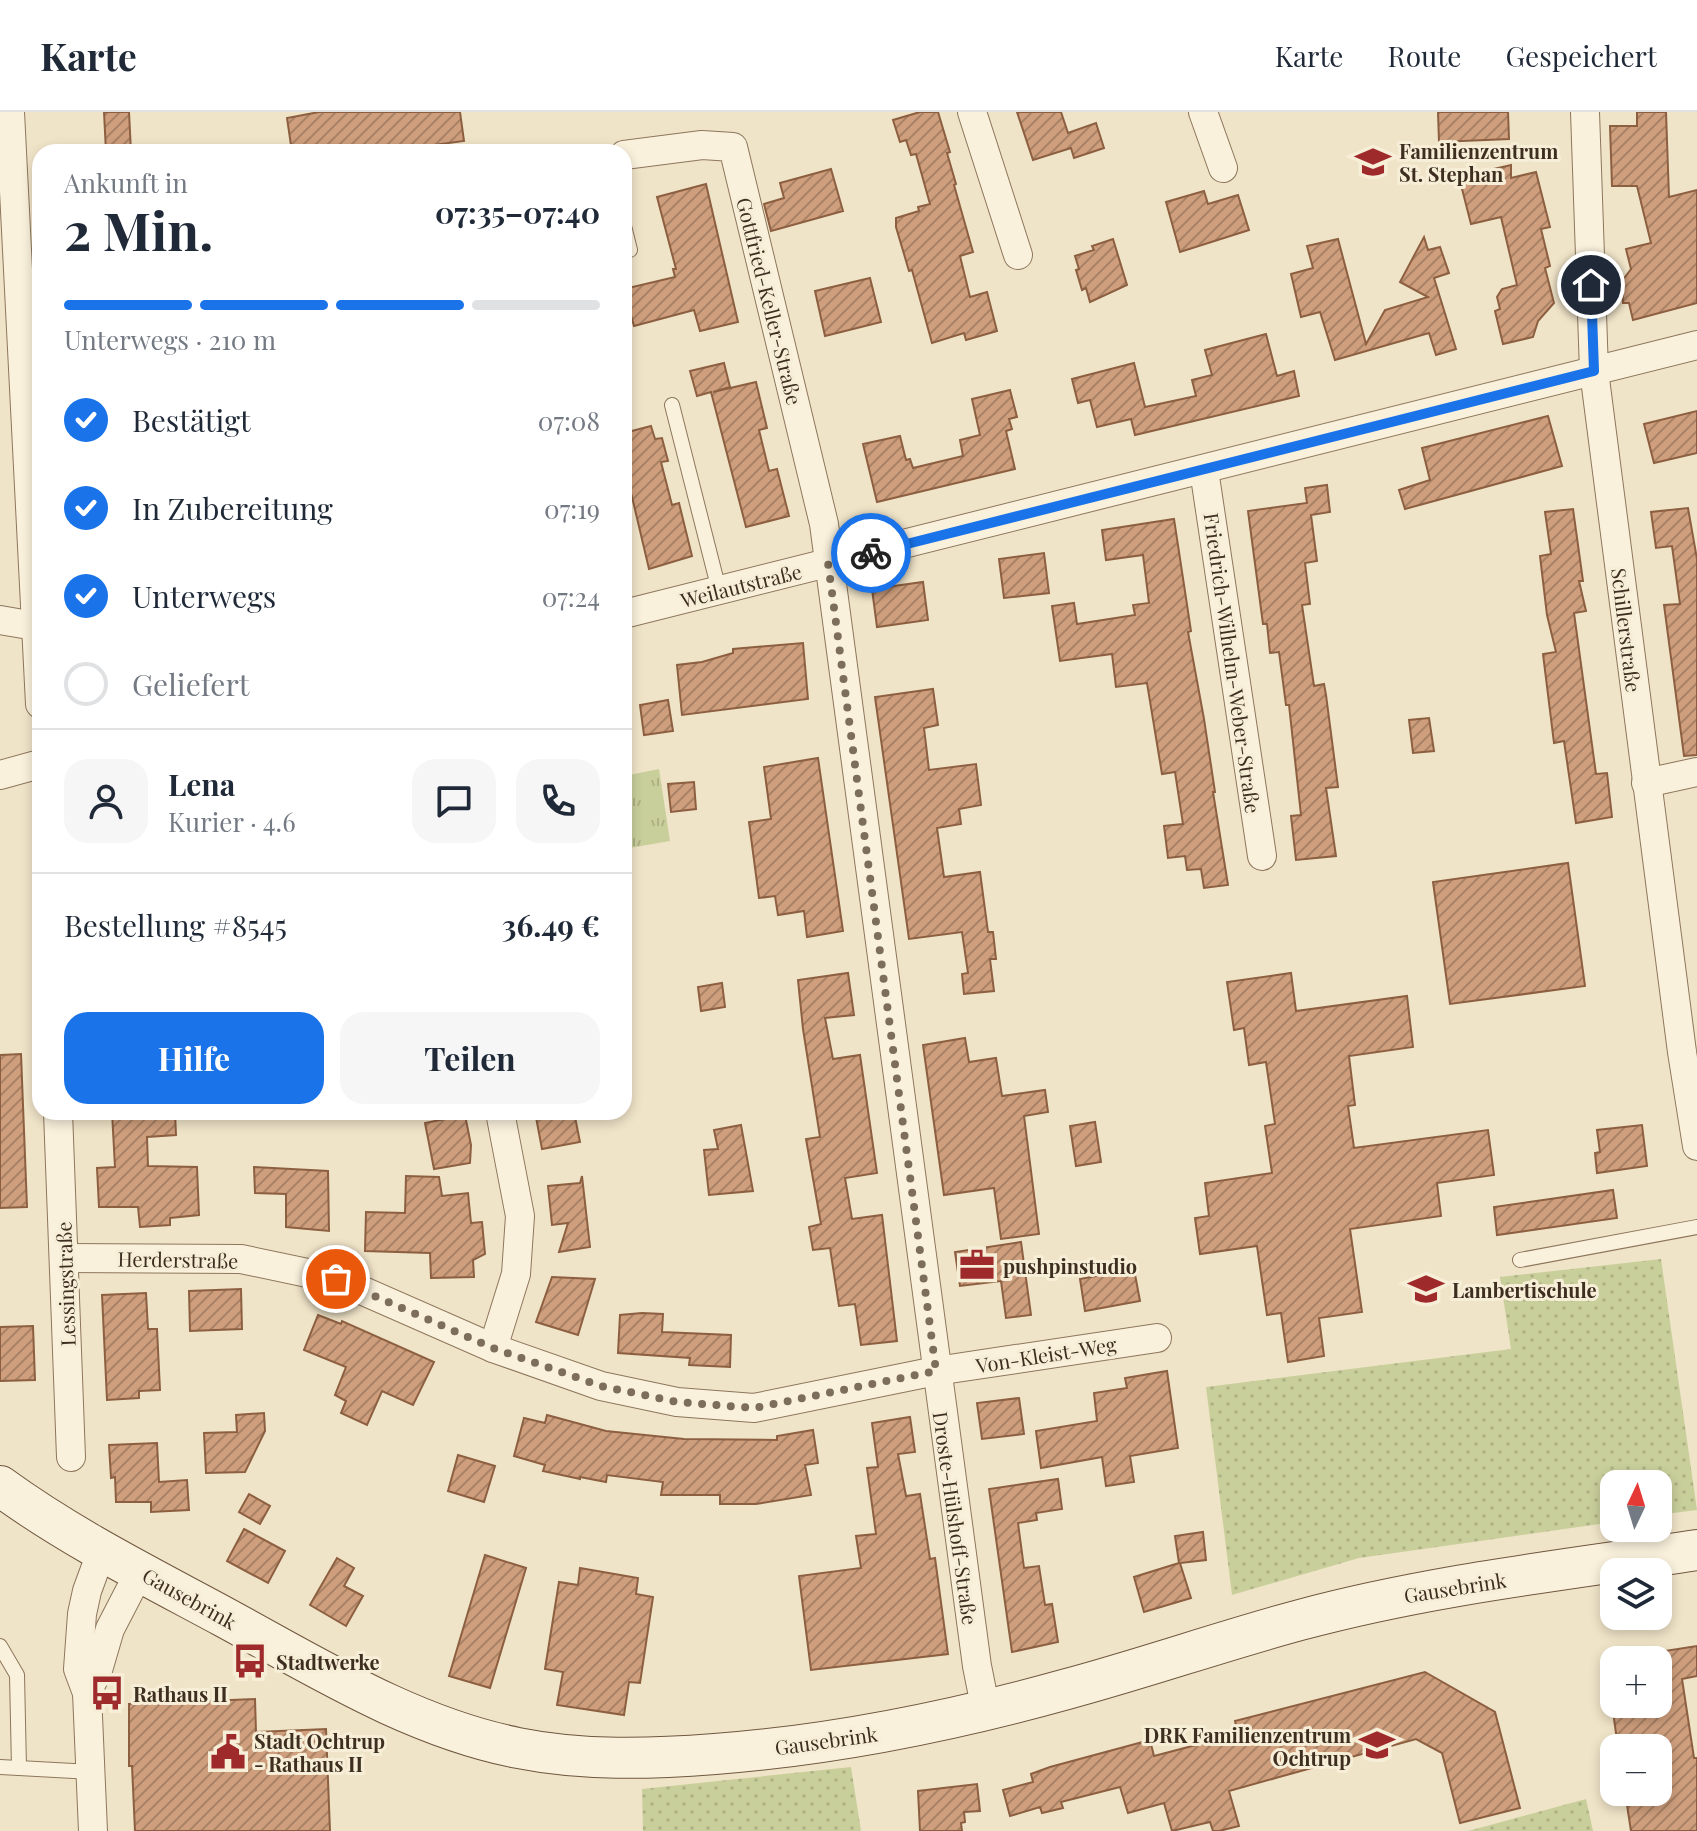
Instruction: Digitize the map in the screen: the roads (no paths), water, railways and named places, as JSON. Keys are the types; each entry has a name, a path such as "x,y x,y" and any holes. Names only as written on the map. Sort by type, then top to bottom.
{"main road":[{"name":"Gausebrink","path":"0,1486 43,1516 102,1550 389,1705 478,1738 527,1749 614,1757 735,1752 868,1734 986,1711 1297,1621 1386,1599 1697,1550"}],"street":[{"path":"10,112 28,238 32,460"},
{"path":"972,112 1018,255"},
{"path":"1203,112 1223,168"},
{"name":"Schillerstraße","path":"1585,112 1594,371 1646,783 1697,1146"},
{"name":"Gottfried-Keller-Straße","path":"632,154 702,145 733,147 824,524 828,563"},
{"name":"Weilautstraße","path":"632,612 1697,345"},
{"name":"Friedrich-Wilhelm-Weber-Straße","path":"1204,470 1262,856"},
{"name":"Droste-Hülshoff-Straße","path":"828,563 936,1371 986,1711"},
{"path":"0,620 32,625"},
{"path":"0,775 32,766"},
{"path":"1646,783 1697,772"},
{"name":"Lessingstraße","path":"58,1120 71,1457"},
{"path":"493,1348 516,1274 520,1216 502,1120"},
{"name":"Herderstraße","path":"64,1258 241,1259 336,1279 493,1348 601,1386 677,1402 754,1408 936,1371"},
{"name":"Von-Kleist-Weg","path":"936,1371 1157,1338"},
{"path":"93,1831 87,1693 78,1669 82,1614 102,1550"},
{"path":"87,1693 98,1670 110,1629 140,1571"}],"lane":[{"path":"672,405 719,590"},
{"path":"1520,1260 1697,1227"},
{"path":"0,1646 17,1675 19,1768"},
{"path":"0,1767 92,1772"}],"place":[{"name":"Familienzentrum St. Stephan","path":"1373,162"},
{"name":"pushpinstudio","path":"977,1265"},
{"name":"Lambertischule","path":"1426,1289"},
{"name":"Stadtwerke","path":"250,1661"},
{"name":"Rathaus II","path":"107,1693"},
{"name":"DRK Familienzentrum Ochtrup","path":"1377,1745"},
{"name":"Stadt Ochtrup - Rathaus II","path":"228,1752"}]}
